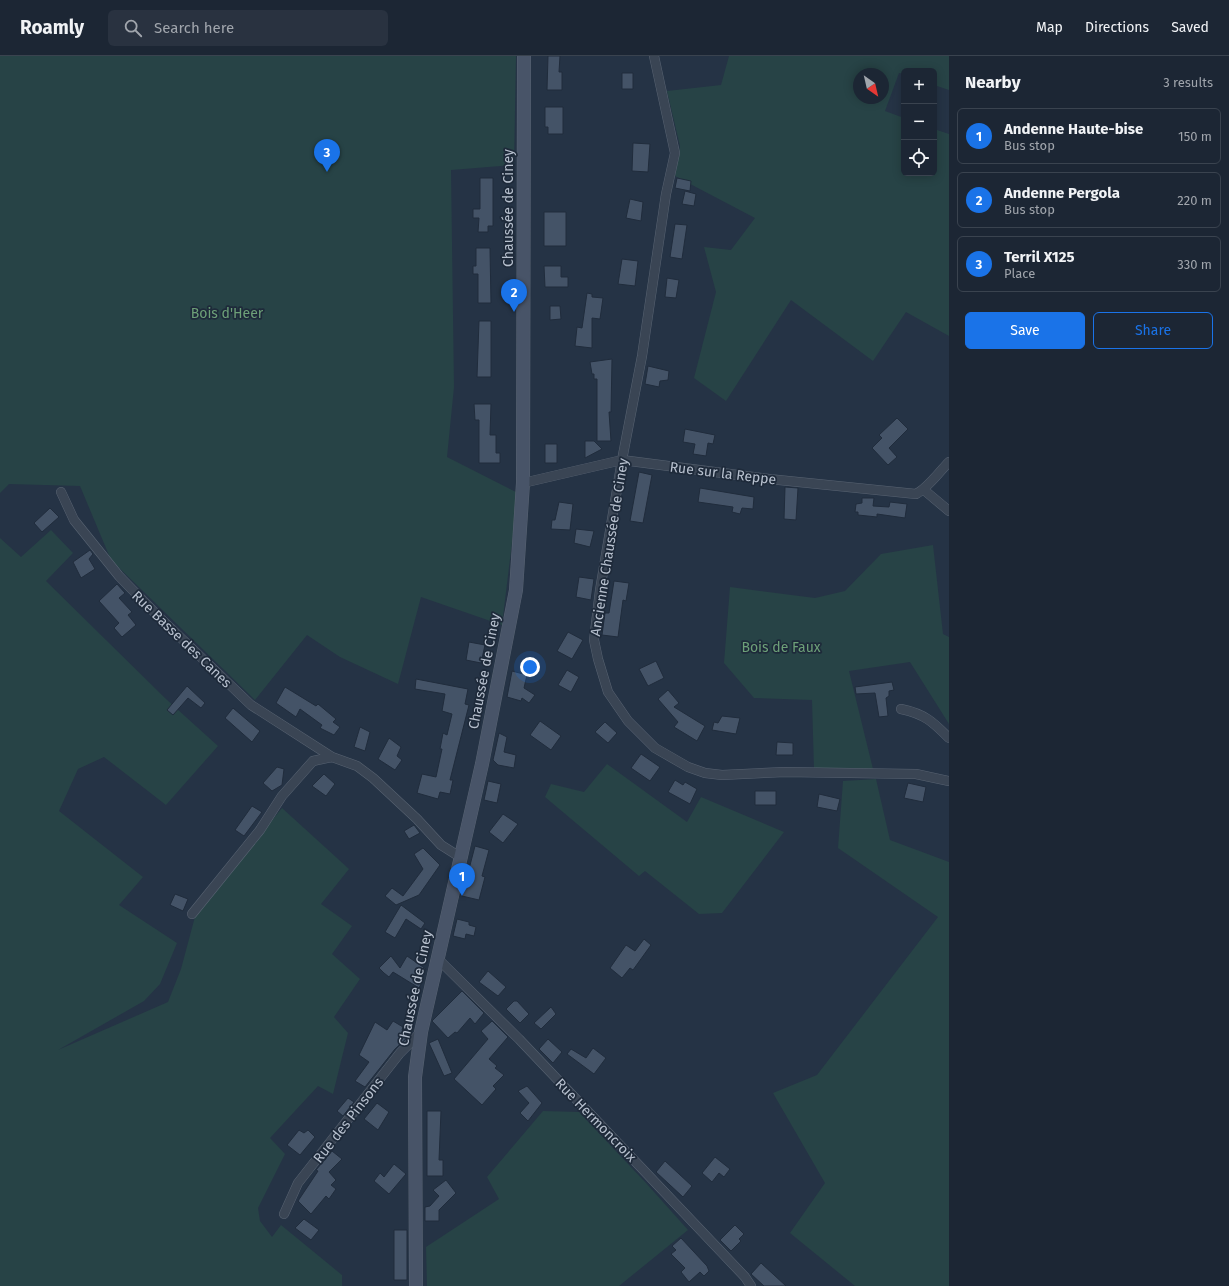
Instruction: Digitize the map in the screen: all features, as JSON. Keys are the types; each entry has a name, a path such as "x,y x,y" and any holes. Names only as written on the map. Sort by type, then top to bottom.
{"main road":[{"name":"Chaussée de Ciney","path":"416,1286 415,1077 421,1032 482,764 516,590 523,483 524,56"}],"street":[{"name":"Ancienne Chaussée de Ciney","path":"654,56 675,152 666,194 642,356 622,460 600,590 594,640 608,692 628,721 641,736 670,757 705,773 722,775 785,772 908,774 949,781"},
{"name":"Rue sur la Reppe","path":"523,483 622,460 769,479 916,494 924,490"},
{"path":"949,462 929,482 924,490 949,511"},
{"name":"Rue Basse des Canes","path":"61,492 74,520 119,576 158,617 251,705 332,757 357,766 374,778 417,819 441,845 460,857"},
{"path":"902,709 917,712 929,719 949,738"},
{"path":"192,914 260,830 287,790 313,761 332,757"},
{"name":"Rue Hermoncroix","path":"437,958 524,1044 739,1271 751,1286"},
{"name":"Rue des Pinsons","path":"284,1214 298,1183 400,1053 421,1032"}],"green space":[{"name":"Bois d'Heer","path":"0,56 516,56 514,165 451,170 454,387 447,457 518,493 502,625 421,597 398,684 340,657 307,635 255,700 111,560 80,486 9,484 0,493"},
{"path":"729,56 949,56 949,90 937,86 937,68 901,68 901,73 899,73 889,100 889,68 853,68 853,104 888,104 885,111 901,117 901,176 937,176 937,130 949,134 949,336 906,312 873,361 791,300 726,401 694,378 716,292 704,247 731,250 755,218 675,176 680,146 667,91 721,85"},
{"path":"51,530 73,553 46,581 166,699 218,746 166,805 104,757 78,769 59,811 143,877 119,905 177,943 160,984 144,1001 58,1050 168,1002 181,969 196,913 282,808 349,869 321,904 352,926 332,954 360,979 334,1017 348,1033 333,1094 318,1086 270,1138 285,1154 258,1208 260,1221 272,1237 281,1225 342,1275 342,1286 0,1286 0,538 21,557"},
{"name":"Bois de Faux","path":"933,545 943,634 949,637 949,724 910,662 849,671 873,769 814,769 812,700 754,698 724,663 730,587 815,598 845,591 881,554"},
{"path":"607,764 687,822 701,797 784,832 722,913 699,914 645,871 639,876 545,797 551,784 584,792"},
{"path":"876,779 890,840 949,862 949,1286 855,1286 790,1233 825,1183 773,1093 817,1075 938,917 838,848 843,781"},
{"path":"543,1111 579,1112 688,1230 619,1286 427,1286 426,1247 499,1199 487,1177"}],"building":[{"path":"548,56 560,56 559,72 562,72 562,90 547,90"},
{"path":"622,73 633,73 633,89 622,89"},
{"path":"545,107 563,107 563,134 548,134 548,127 545,127"},
{"path":"633,143 650,144 648,172 632,171"},
{"path":"480,178 493,178 493,226 488,226 488,232 478,232 479,218 473,218 473,209 480,209"},
{"path":"677,178 691,181 690,191 675,188"},
{"path":"685,191 696,194 694,206 682,204"},
{"path":"630,199 643,202 641,221 626,218"},
{"path":"544,212 566,212 566,246 544,246"},
{"path":"675,224 687,225 682,259 670,257"},
{"path":"476,248 490,248 491,303 478,303 478,274 473,274 473,266 476,266"},
{"path":"622,259 638,261 635,286 618,284"},
{"path":"544,266 561,266 561,277 568,277 568,287 545,287"},
{"path":"667,278 679,280 676,298 665,297"},
{"path":"587,293 592,294 592,297 603,298 600,319 592,318 592,348 575,346 577,327 582,328"},
{"path":"550,306 560,306 561,319 550,320"},
{"path":"479,321 491,321 491,377 477,377"},
{"path":"612,359 611,412 609,412 611,441 597,441 597,379 594,379 590,362"},
{"path":"648,366 669,371 668,380 660,381 659,387 645,384"},
{"path":"474,404 491,404 490,435 496,435 496,453 500,453 500,463 479,463 479,420 475,420"},
{"path":"897,418 908,429 889,448 897,457 888,465 872,448 882,438 879,435"},
{"path":"685,429 715,435 713,444 708,443 706,456 693,454 695,444 683,442"},
{"path":"585,441 594,441 602,449 585,458"},
{"path":"545,444 557,444 557,463 545,463"},
{"path":"639,472 652,475 643,523 630,521"},
{"path":"785,487 798,488 796,520 784,519"},
{"path":"700,488 754,497 753,509 742,508 740,514 732,512 733,507 698,502"},
{"path":"862,498 874,498 873,506 889,507 890,502 907,504 905,518 877,514 877,517 858,515 858,512 855,512 856,504 862,503"},
{"path":"559,502 573,504 570,530 551,529 552,520 555,520"},
{"path":"50,508 59,517 42,532 34,523"},
{"path":"576,529 594,531 590,547 574,543"},
{"path":"90,550 93,554 89,559 95,569 81,578 73,562"},
{"path":"579,577 594,579 591,600 576,597"},
{"path":"614,581 629,583 626,601 623,600 618,637 602,635 605,613 609,613"},
{"path":"117,584 125,593 119,598 132,612 128,615 136,625 122,637 114,628 119,623 99,601"},
{"path":"568,632 583,640 572,659 557,651"},
{"path":"469,642 485,645 481,663 466,660"},
{"path":"656,661 664,678 648,686 639,669"},
{"path":"567,670 579,677 571,692 558,685"},
{"path":"512,671 527,675 524,688 535,695 529,703 522,698 521,701 507,697"},
{"path":"416,679 468,689 465,704 469,705 450,780 453,780 450,794 440,792 438,799 417,793 422,774 436,777 442,749 440,749 443,733 447,735 452,714 442,711 445,694 415,689"},
{"path":"892,682 894,690 889,691 889,696 886,698 888,716 879,717 875,693 856,694 855,687"},
{"path":"187,686 205,703 201,708 188,698 173,715 167,710"},
{"path":"285,687 316,706 318,704 336,719 333,722 340,727 334,735 320,728 322,725 300,709 296,717 276,703"},
{"path":"668,690 679,703 674,707 705,726 697,741 674,727 678,722 658,699"},
{"path":"233,708 260,731 252,742 225,718"},
{"path":"722,716 740,718 736,734 712,730 714,722 718,723"},
{"path":"540,721 561,736 551,750 530,735"},
{"path":"605,722 617,733 608,743 595,732"},
{"path":"360,727 370,732 365,751 354,747"},
{"path":"499,733 507,737 504,752 516,755 514,768 498,765 493,760"},
{"path":"389,738 401,747 397,756 402,760 395,770 378,759"},
{"path":"777,742 793,743 793,755 776,755"},
{"path":"641,754 660,767 650,781 631,768"},
{"path":"277,767 284,769 282,785 272,791 263,783"},
{"path":"324,774 335,784 326,796 312,786"},
{"path":"675,780 683,785 685,782 697,789 690,804 668,792"},
{"path":"488,781 501,784 497,803 484,800"},
{"path":"908,783 926,787 923,802 904,798"},
{"path":"755,791 776,791 776,805 755,805"},
{"path":"819,794 840,799 837,811 817,807"},
{"path":"252,806 262,812 244,836 235,830"},
{"path":"503,814 518,824 503,843 489,832"},
{"path":"414,825 420,833 409,839 404,831"},
{"path":"475,846 489,850 482,876 485,877 479,900 462,896"},
{"path":"423,848 440,865 419,895 396,905 385,896 392,888 403,896 423,869 414,854"},
{"path":"175,894 188,899 183,911 170,905"},
{"path":"401,905 425,923 421,929 406,919 395,938 385,932"},
{"path":"457,919 469,922 469,925 476,927 474,936 466,934 465,939 453,936"},
{"path":"644,939 651,945 633,970 630,968 622,978 610,968 626,945 635,951"},
{"path":"391,956 400,968 407,956 426,969 420,978 423,980 419,988 393,972 389,977 379,968"},
{"path":"488,971 506,987 498,996 479,982"},
{"path":"462,991 484,1013 475,1024 470,1018 457,1033 455,1032 448,1038 432,1021"},
{"path":"514,1001 517,1001 529,1014 520,1023 506,1009"},
{"path":"551,1007 556,1014 541,1029 534,1023"},
{"path":"393,1021 403,1027 402,1030 410,1035 395,1049 365,1087 355,1081 369,1062 359,1055 375,1022 387,1030"},
{"path":"492,1021 508,1037 489,1059 497,1066 495,1068 504,1075 493,1086 496,1089 482,1105 454,1079 488,1039 481,1031"},
{"path":"438,1039 452,1073 444,1076 429,1043"},
{"path":"548,1039 562,1052 553,1063 539,1049"},
{"path":"593,1048 606,1058 594,1074 567,1054 571,1049 586,1058"},
{"path":"527,1086 542,1103 528,1121 520,1113 529,1103 518,1091"},
{"path":"348,1098 354,1102 343,1116 337,1111"},
{"path":"377,1103 389,1112 378,1130 364,1119"},
{"path":"427,1111 441,1111 439,1160 443,1160 443,1176 427,1176"},
{"path":"299,1130 304,1133 308,1130 315,1137 300,1155 287,1145"},
{"path":"332,1151 342,1159 329,1172 336,1180 331,1185 336,1189 329,1199 326,1196 311,1214 298,1201 318,1171 316,1170"},
{"path":"715,1157 730,1169 724,1177 719,1173 712,1182 702,1173"},
{"path":"665,1161 692,1186 683,1197 656,1172"},
{"path":"394,1164 406,1174 389,1194 374,1181 380,1173 384,1177"},
{"path":"446,1180 456,1193 439,1210 439,1221 425,1221 425,1207 430,1206 439,1196 433,1190"},
{"path":"304,1219 319,1230 311,1240 295,1228"},
{"path":"735,1225 744,1234 739,1239 741,1241 731,1251 720,1240"},
{"path":"394,1230 407,1230 407,1280 394,1280"},
{"path":"681,1238 707,1266 709,1271 704,1276 700,1272 689,1282 681,1272 685,1268 671,1254 676,1250 672,1246"},
{"path":"761,1263 786,1286 764,1286 751,1274"}],"place":[{"name":"Terril X125","path":"327,172"},
{"name":"Andenne Pergola","path":"514,312"},
{"name":"Andenne Haute-bise","path":"462,896"}]}
